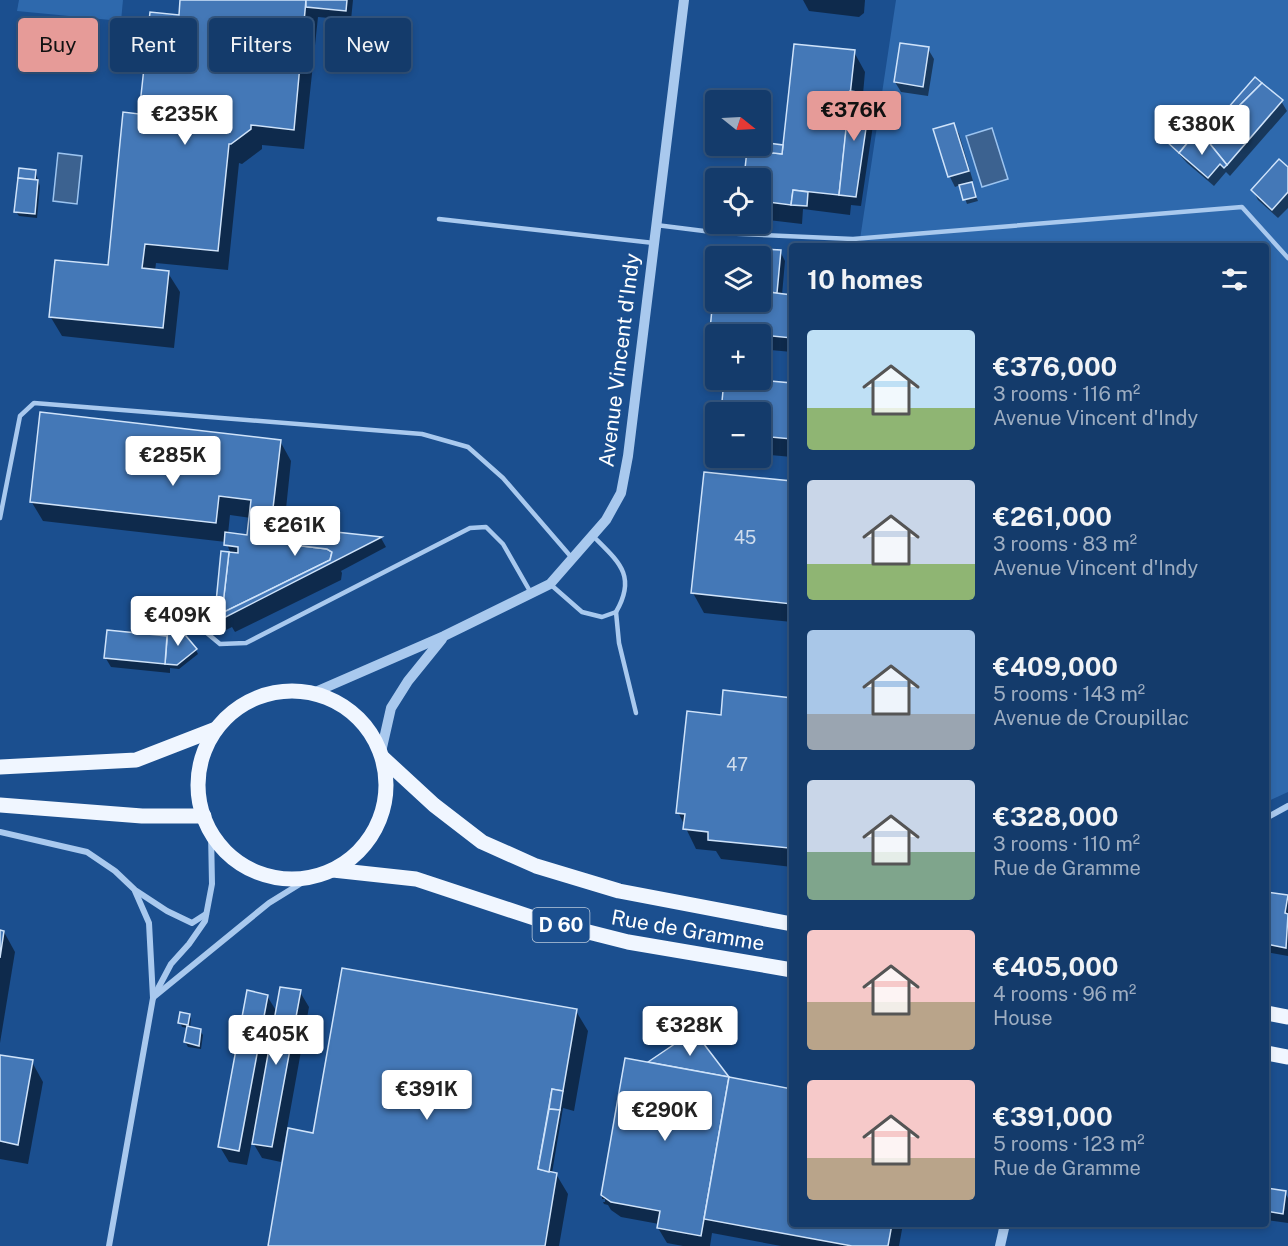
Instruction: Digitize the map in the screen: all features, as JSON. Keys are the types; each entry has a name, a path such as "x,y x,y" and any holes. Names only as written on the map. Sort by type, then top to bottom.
{"main road":[{"path":"286,691 313,693 335,700 354,714 370,731 382,755 386,791 378,823 360,850 333,870 311,877 288,879 265,875 244,866 226,852 211,833 204,816 198,786 203,756 216,729 236,710 259,696 286,691"},
{"path":"0,766 136,760 216,729"},
{"name":"Rue de Gramme","path":"382,755 434,805 482,842 536,866 619,891 789,923"},
{"path":"0,806 142,816 204,816"},
{"name":"Rue de Gramme","path":"333,870 416,879 537,920 628,942 789,969"},
{"path":"1269,1014 1288,1017"},
{"path":"1269,1054 1288,1057"}],"street":[{"name":"Avenue Vincent d'Indy","path":"313,693 444,636 550,584 606,520 621,493 628,456 684,0"},
{"name":"Avenue Vincent d'Indy","path":"382,755 391,708 408,681 444,636"},
{"path":"1269,816 1288,806"},
{"path":"0,832 87,852 115,871 135,890 167,911 192,923 206,914"},
{"path":"153,998 171,964 205,921 212,884 211,833"},
{"path":"153,998 269,903 311,877"},
{"path":"109,1246 153,998 149,923 135,890"},
{"path":"1000,1246 1004,1227"}],"lane":[{"path":"656,225 720,233 853,239 1242,207 1288,258"},
{"path":"439,219 654,243"},
{"path":"0,518 20,416 34,403 422,434 468,447 504,478 572,558"},
{"path":"184,614 220,644 246,643 470,528 486,527 502,544 531,593"},
{"path":"592,535 617,560 625,574 623,600 616,612 619,643 636,713"},
{"path":"550,584 582,612 602,617 616,612"}],"shaded area":[{"path":"19,0 123,0 121,18 110,18 110,20 17,11"},
{"path":"896,0 1288,0 1288,792 1269,801 1269,243 859,243"},
{"path":"992,128 1008,179 982,187 966,136"},
{"path":"58,153 82,156 77,204 53,201"}],"building":[{"path":"180,0 306,0 304,18 209,18 209,72 299,72 294,130 251,125 251,129 229,144 218,251 145,244 142,268 169,271 163,328 49,317 55,260 108,265 123,112 139,114 144,72 197,72 197,18 149,18 150,12 179,15"},
{"path":"306,0 347,0 346,11 306,7"},
{"path":"900,43 929,47 923,87 894,82"},
{"path":"794,44 855,50 839,195 793,190 791,205 771,202 771,168 745,168 746,156 771,156 771,153 782,154"},
{"path":"1255,77 1262,83 1206,139 1195,134 1200,128 1206,133"},
{"path":"1262,83 1283,100 1227,165 1206,139"},
{"path":"850,91 871,94 856,197 839,195"},
{"path":"1187,117 1200,128 1179,153 1166,141"},
{"path":"954,123 969,171 948,177 933,129"},
{"path":"1195,134 1206,139 1227,165 1224,168 1220,164 1208,178 1179,153"},
{"path":"771,143 783,145 782,154 771,153"},
{"path":"1279,159 1288,167 1288,192 1272,210 1251,190"},
{"path":"19,168 36,170 35,180 18,178"},
{"path":"18,178 38,180 35,214 14,212"},
{"path":"972,182 976,197 963,200 959,185"},
{"path":"793,190 808,192 807,206 791,205"},
{"path":"771,250 781,250 777,293 771,292"},
{"path":"771,292 789,295 789,338 771,336 771,324 711,324 712,312 771,312"},
{"path":"771,381 789,383 789,439 771,437 771,402 722,402 723,390 771,390"},
{"path":"40,412 281,440 269,542 327,549 332,552 330,560 222,613 229,552 238,553 238,547 224,545 225,532 247,535 251,500 219,496 216,523 30,502"},
{"path":"704,472 789,481 789,604 691,593"},
{"path":"271,525 382,537 214,623 221,551 229,552 222,613 330,560 332,552 327,549 269,542"},
{"path":"168,628 181,630 197,649 177,665 165,664"},
{"path":"107,630 167,636 165,664 104,658"},
{"path":"723,690 789,698 789,848 708,840 708,832 683,829 685,814 676,813 687,711 721,715"},
{"path":"1269,892 1288,895 1285,913 1288,914 1286,948 1269,945"},
{"path":"0,930 4,931 0,958"},
{"path":"342,968 577,1009 563,1091 552,1089 538,1169 557,1173 545,1246 268,1246 288,1128 313,1133"},
{"path":"280,987 301,990 272,1147 252,1144"},
{"path":"247,990 268,995 239,1151 218,1147"},
{"path":"180,1012 190,1014 188,1025 178,1023"},
{"path":"187,1026 201,1029 199,1046 184,1042"},
{"path":"694,1031 729,1077 648,1062"},
{"path":"0,1055 33,1060 18,1145 0,1141"},
{"path":"625,1058 729,1077 701,1236 657,1228 660,1211 611,1202 601,1195"},
{"path":"729,1077 789,1088 789,1227 891,1227 888,1246 852,1246 704,1219"},
{"path":"552,1089 563,1091 560,1110 549,1109"},
{"path":"549,1109 560,1110 549,1172 538,1169"},
{"path":"1269,1188 1286,1191 1283,1214 1269,1212"}]}
